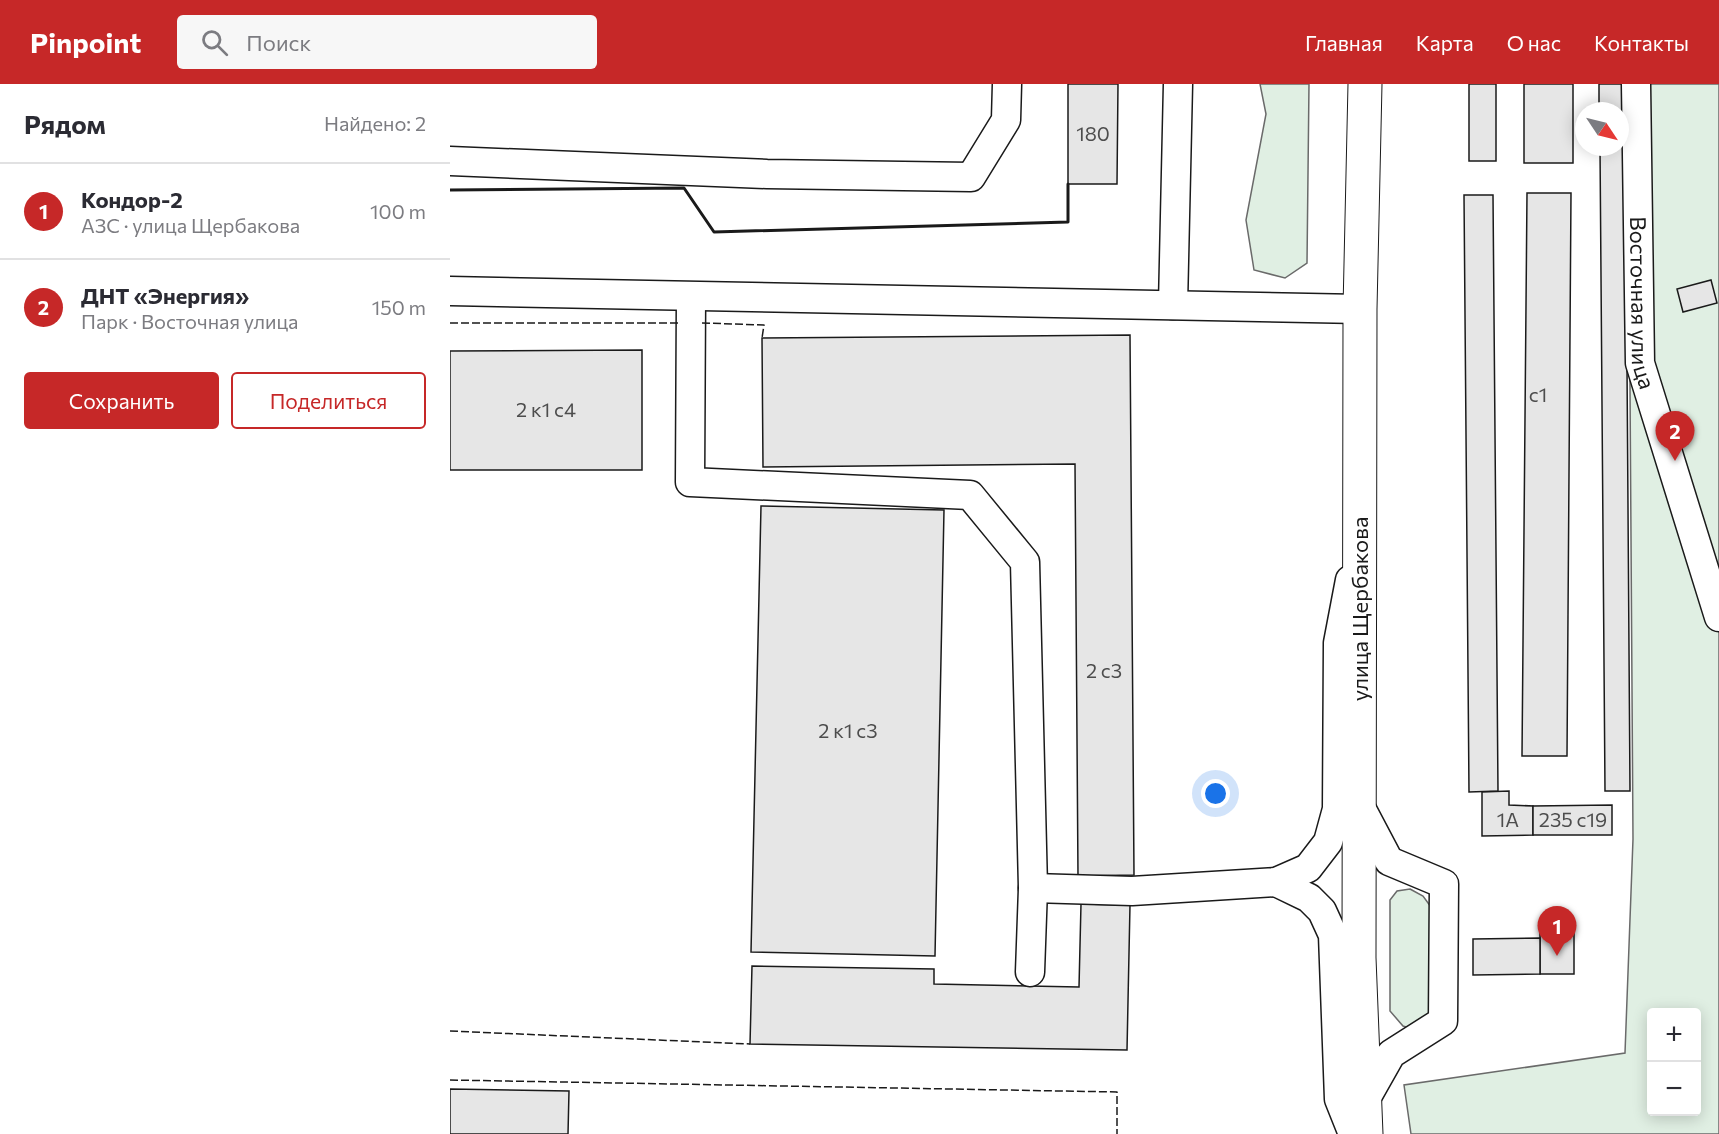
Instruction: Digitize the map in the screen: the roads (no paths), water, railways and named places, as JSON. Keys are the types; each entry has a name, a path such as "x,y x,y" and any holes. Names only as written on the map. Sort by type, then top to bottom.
{"main road":[{"name":"улица Щербакова","path":"1365,84 1360,309 1359,958 1365,1134"}],"street":[{"path":"450,161 767,174 971,177 1006,120 1007,84"},
{"path":"1173,305 1178,84"},
{"name":"Восточная улица","path":"1636,84 1640,363 1719,617"},
{"path":"450,291 1360,309"},
{"path":"691,297 690,482 970,495 1025,562 1033,888 1030,972"},
{"path":"1033,888 1132,891 1276,882 1308,868 1328,842 1337,809 1338,643 1360,531"},
{"path":"1360,806 1389,861 1444,884 1443,1021 1391,1054 1365,1100"},
{"path":"1276,882 1309,898 1322,911 1333,935 1339,1099 1353,1134"}],"place":[{"name":"ДНТ «Энергия»","path":"1675,461"},
{"name":"Кондор-2","path":"1557,956"}]}
